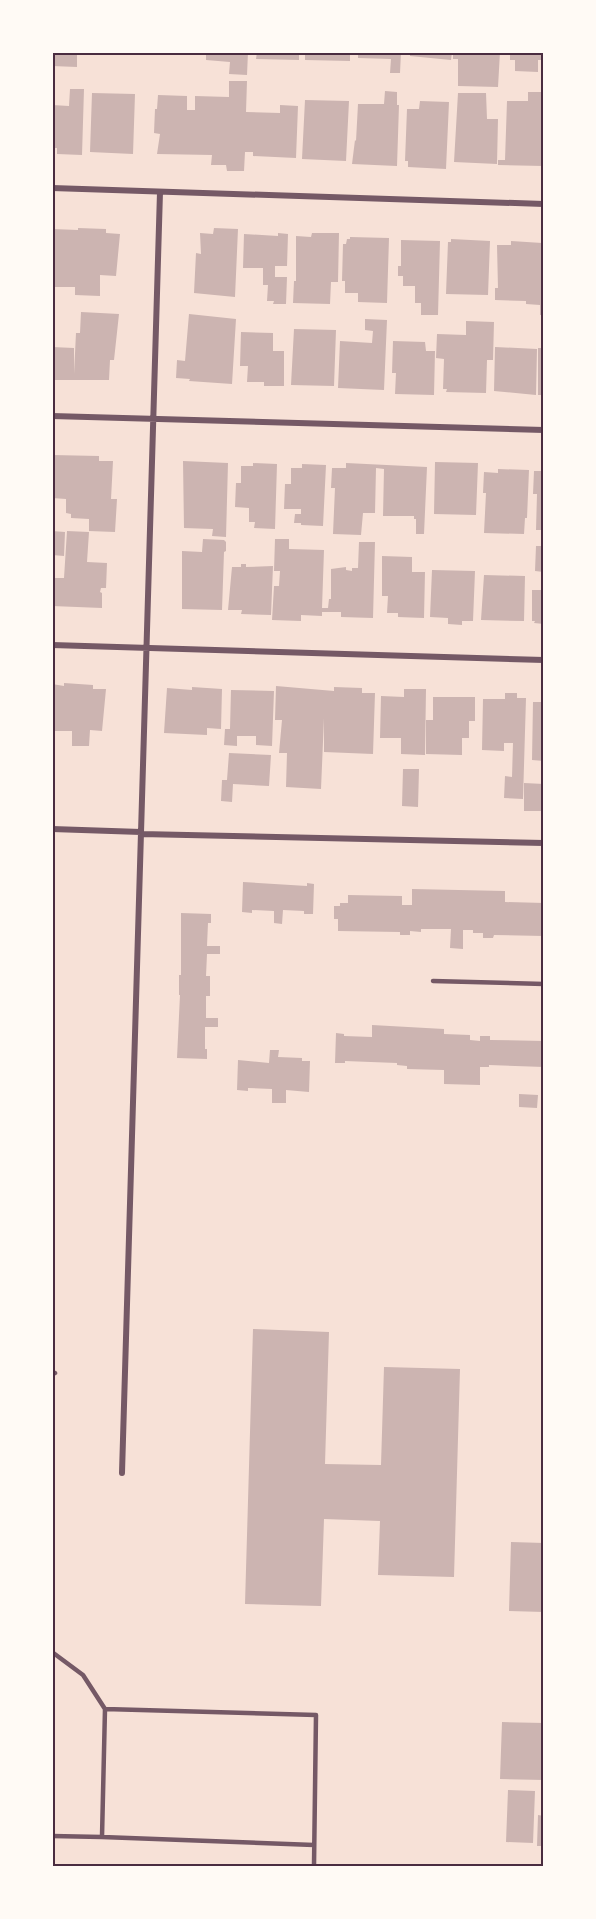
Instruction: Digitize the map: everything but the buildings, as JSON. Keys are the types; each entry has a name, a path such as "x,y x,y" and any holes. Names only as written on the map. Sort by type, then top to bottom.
{"street":[{"path":"52,188 543,204"},
{"path":"122,1473 160,192"},
{"path":"52,416 543,430"},
{"path":"52,645 543,660"},
{"path":"52,829 141,832 141,834 543,843"}],"lane":[{"path":"433,981 543,984"},
{"path":"52,1652 83,1675 105,1709 102,1837"},
{"path":"105,1709 316,1716 314,1866"},
{"path":"52,1836 314,1845"}]}
